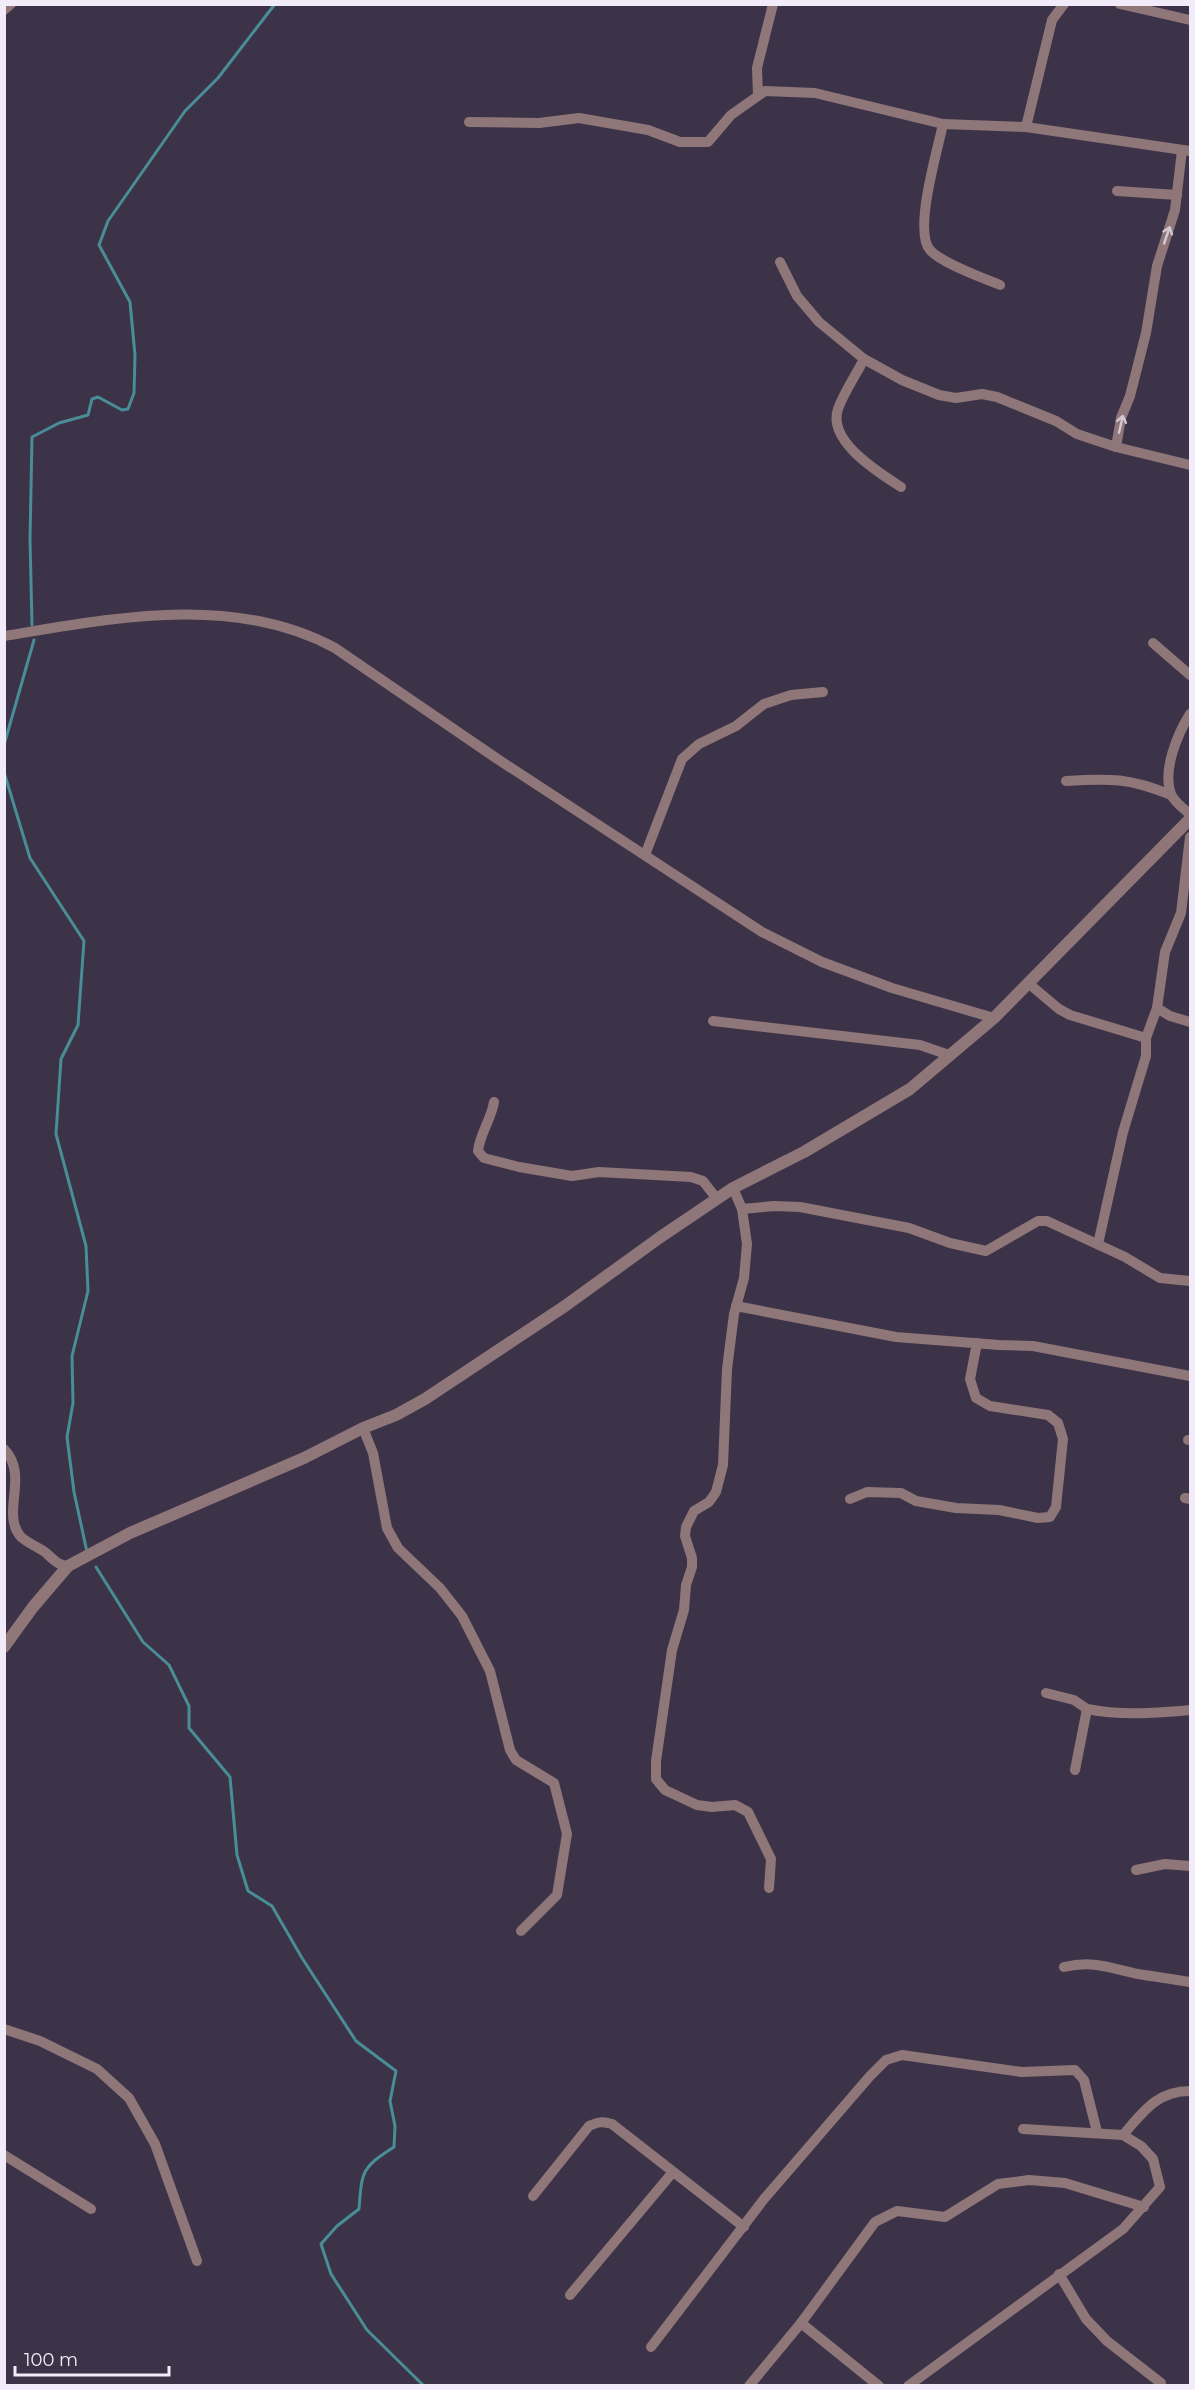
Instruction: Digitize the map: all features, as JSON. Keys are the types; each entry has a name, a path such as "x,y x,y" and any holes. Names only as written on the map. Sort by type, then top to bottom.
{"street":[{"path":"4,10 11,4"},
{"path":"758,95 757,68 773,4"},
{"path":"1026,127 1052,20 1064,4"},
{"path":"1120,4 1191,20"},
{"path":"469,122 539,123 579,118 648,130 680,142 708,142 730,115 765,91 815,93 943,124 1026,127 1186,151 1175,210 1157,267 1146,333 1130,396 1121,418 1116,447"},
{"path":"943,124 923,224 924,241 931,252 964,270 1000,285"},
{"path":"1117,191 1177,195"},
{"path":"780,262 797,296 819,322 864,359 902,380 939,395 956,398 982,394 998,397 1056,421 1077,434 1116,447 1191,465"},
{"path":"864,359 838,409 836,422 840,434 849,447 876,471 901,487"},
{"path":"4,636 108,619 221,614 266,621 312,636 335,648 496,758 762,932 822,962 892,988 994,1018"},
{"path":"1153,643 1191,675"},
{"path":"645,855 682,759 699,744 736,726 764,704 791,695 823,692"},
{"path":"1171,795 1169,783 1172,751 1178,734 1191,714"},
{"path":"1066,781 1109,779 1142,783 1171,795 1191,814"},
{"path":"4,1647 33,1606 68,1566 130,1533 304,1458 363,1428 396,1415 565,1306 732,1188 804,1152 910,1089 994,1018 1191,819"},
{"path":"1098,1244 1123,1132 1146,1056 1146,1038 1157,1008 1165,952 1184,900 1191,837"},
{"path":"1028,983 1059,1009 1070,1015 1146,1038"},
{"path":"1157,1008 1170,1016 1191,1022"},
{"path":"713,1021 894,1044 920,1045 949,1055"},
{"path":"494,1102 479,1140 478,1151 484,1158 537,1171 572,1176 599,1172 691,1177 704,1180 717,1199"},
{"path":"732,1188 742,1209 747,1259 736,1306 727,1369 723,1465 716,1492 708,1502 694,1511 686,1527 685,1536 692,1558 692,1567 686,1586 684,1610 672,1650 656,1779 664,1790 690,1803 712,1808 735,1805 748,1812 771,1858 769,1888"},
{"path":"742,1209 774,1206 800,1207 909,1228 950,1243 987,1251 1038,1221 1055,1224 1098,1244 1160,1278 1191,1281"},
{"path":"736,1306 896,1337 1033,1346 1191,1376"},
{"path":"850,1499 867,1492 901,1493 916,1501 956,1508 999,1510 1038,1518 1050,1517 1056,1507 1063,1439 1058,1423 1048,1415 990,1406 976,1398 970,1379 977,1343"},
{"path":"363,1428 373,1453 387,1528 399,1548 440,1588 462,1616 489,1671 510,1750 516,1760 549,1778 556,1789 567,1834 560,1886 550,1904 521,1931"},
{"path":"4,1449 11,1456 16,1474 8,1514 20,1536 64,1567 68,1566"},
{"path":"1046,1693 1074,1700 1087,1709 1109,1713 1152,1714 1191,1710"},
{"path":"1075,1770 1087,1709"},
{"path":"1136,1870 1164,1864 1191,1866"},
{"path":"1064,1967 1095,1963 1138,1974 1191,1982"},
{"path":"4,2029 40,2041 97,2069 129,2098 155,2144 197,2261"},
{"path":"651,2347 764,2199 886,2060 902,2055 1022,2072 1075,2070 1084,2080 1097,2132"},
{"path":"1123,2135 1152,2103 1169,2094 1191,2091"},
{"path":"533,2196 588,2126 598,2121 612,2124 744,2227"},
{"path":"908,2385 1123,2229 1160,2187 1153,2159 1141,2146 1123,2135 1023,2129"},
{"path":"4,2156 91,2209"},
{"path":"570,2295 673,2172"},
{"path":"749,2385 801,2323 875,2222 897,2211 945,2217 998,2184 1029,2180 1065,2183 1144,2207"},
{"path":"1059,2274 1086,2319 1107,2341 1161,2383"},
{"path":"801,2323 879,2385"}],"waterway":[{"path":"32,625 30,539 32,437 59,423 88,415 92,399 98,397 122,410 128,409 134,393 135,355 130,302 99,245 108,221 185,111 218,78 275,4"},
{"path":"4,745 34,640"},
{"path":"4,772 30,858 84,941 78,1025 61,1059 56,1134 86,1246 88,1291 72,1356 73,1403 67,1437 74,1492 87,1552"},
{"path":"96,1567 143,1642 169,1665 189,1706 189,1728 230,1777 237,1855 248,1891 272,1906 302,1958 356,2041 396,2071 390,2101 395,2126 394,2147 375,2160 365,2172 359,2209 337,2226 321,2244 331,2274 367,2330 424,2386"}]}
